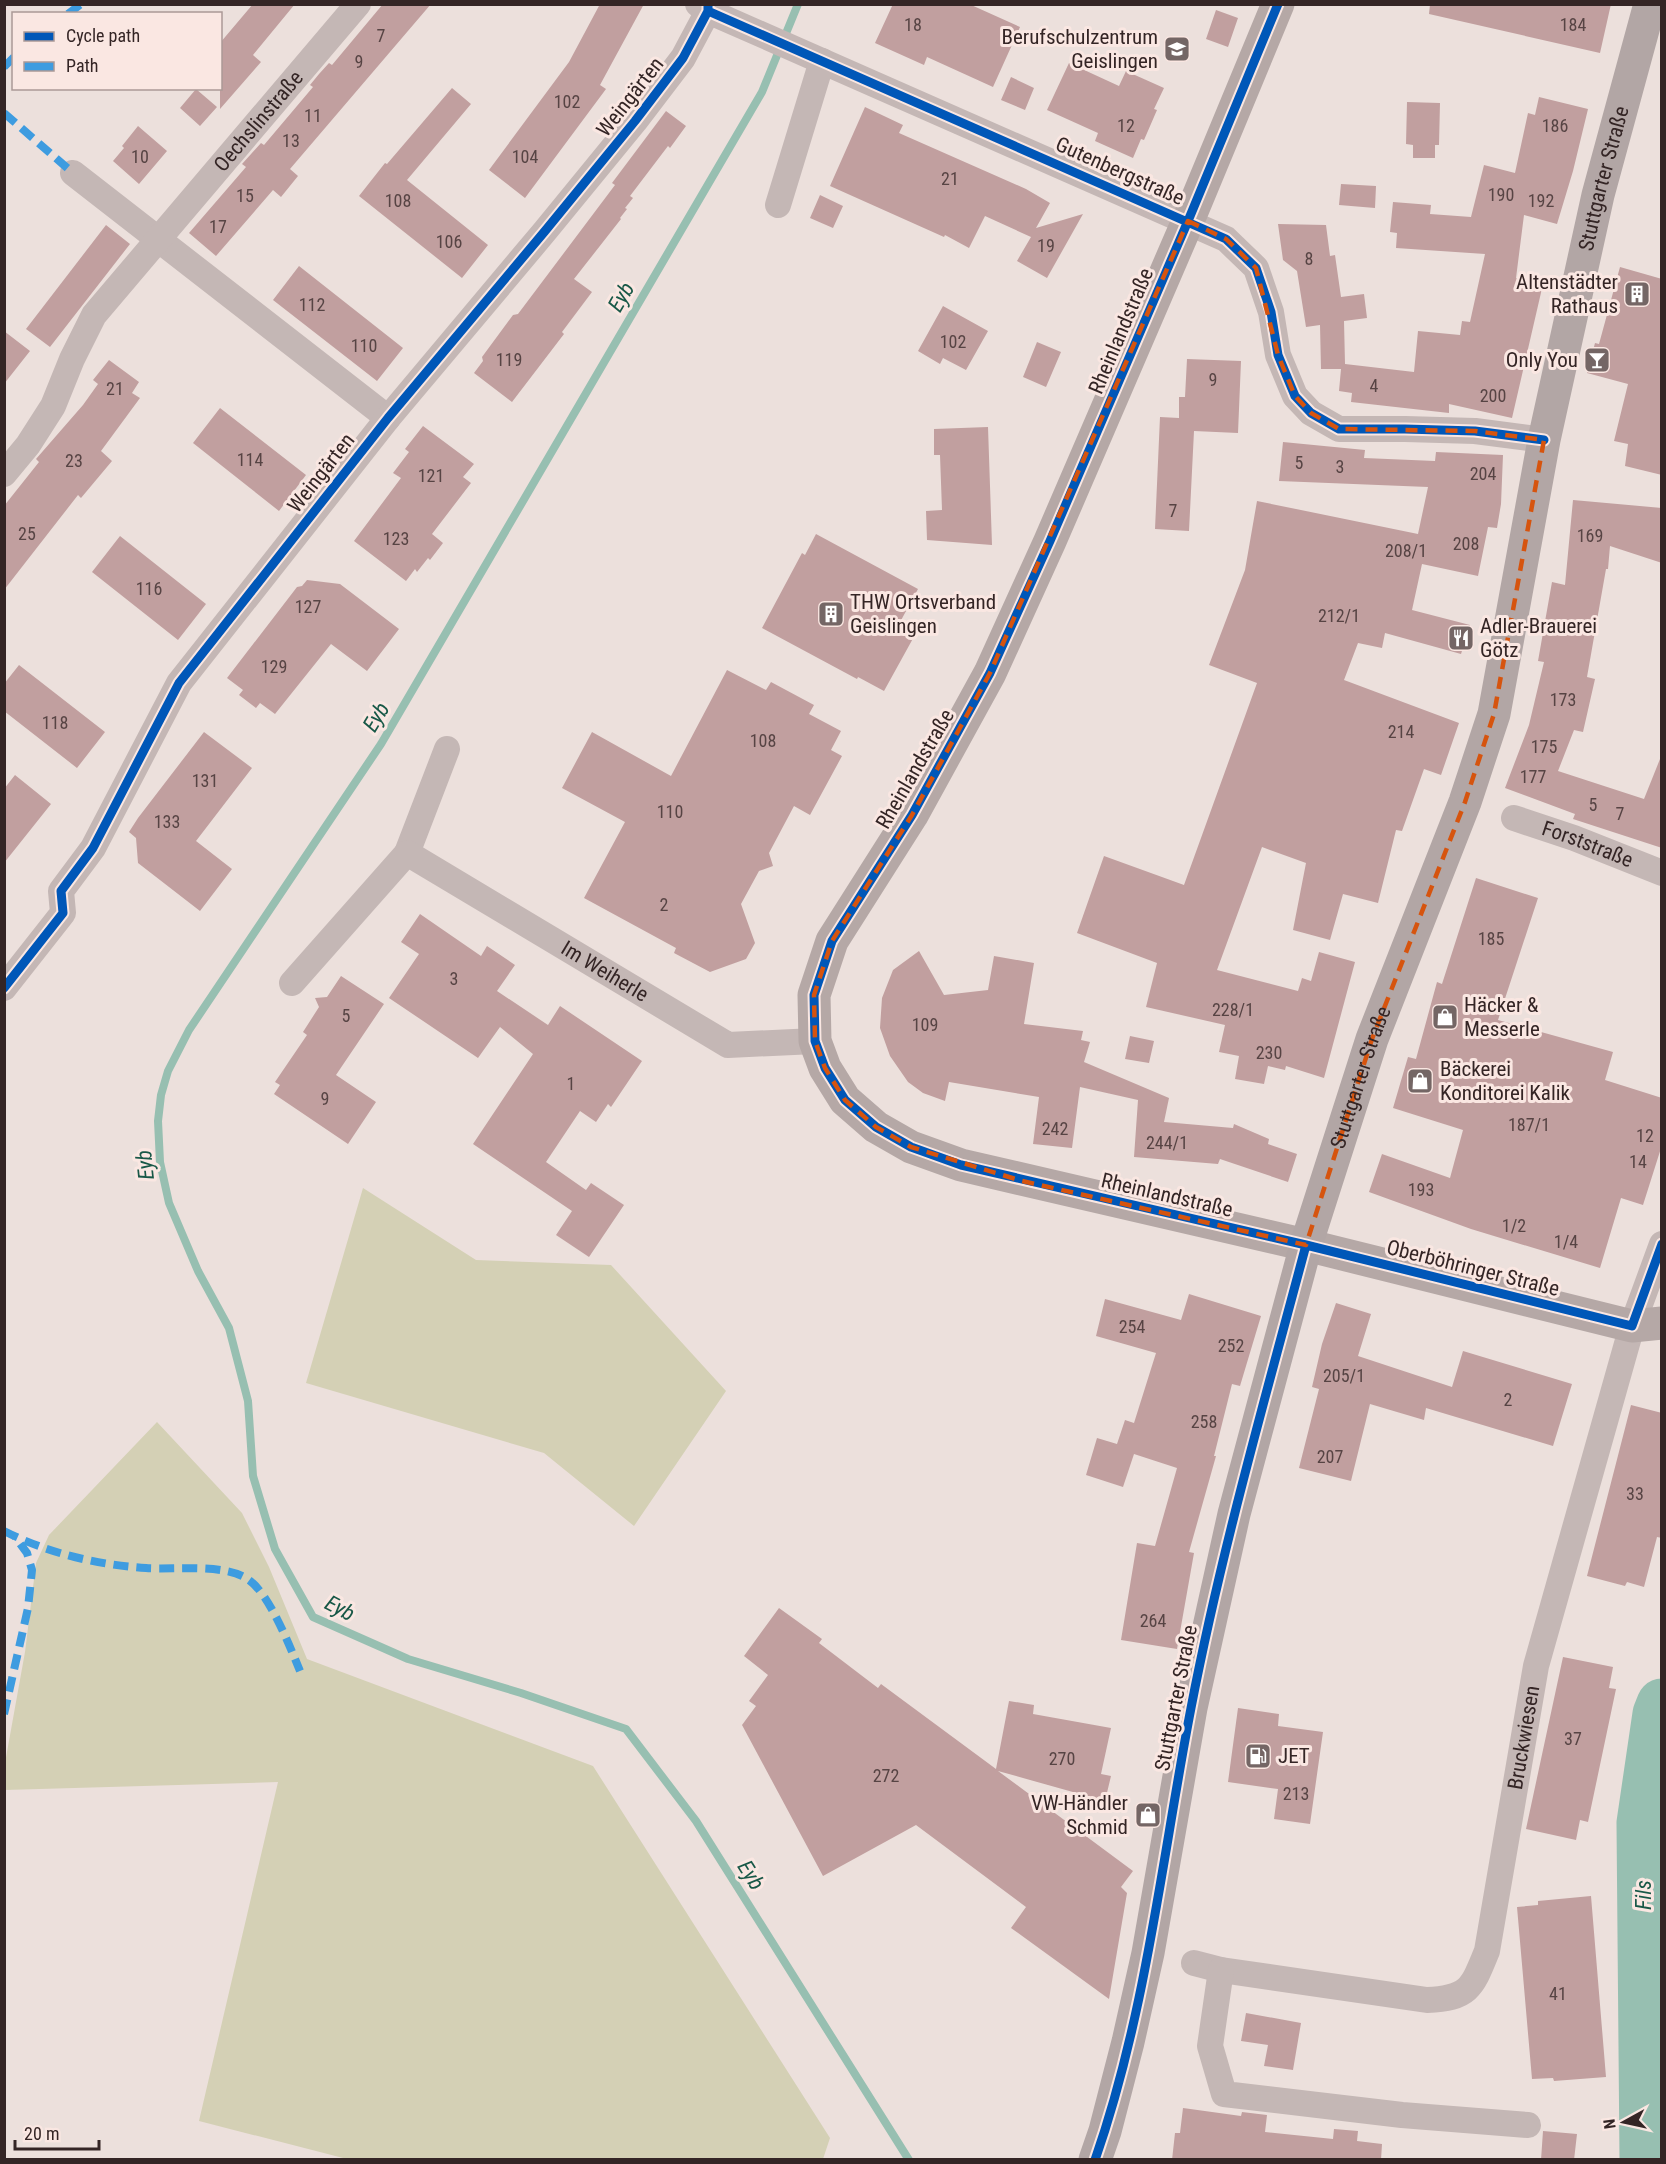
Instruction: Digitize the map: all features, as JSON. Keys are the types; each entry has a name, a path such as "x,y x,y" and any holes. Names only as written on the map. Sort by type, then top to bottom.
{"main road":[{"name":"Rheinlandstraße","path":"1278,4 1188,221 1050,542 990,673 912,815 832,940 814,995 815,1041 825,1068 845,1100 876,1127 911,1147 961,1165 1022,1181 1306,1245"},
{"name":"Stuttgarter Straße","path":"1095,2160 1105,2131 1148,1953 1191,1708 1221,1568 1306,1245 1372,1039 1465,802 1494,714 1544,440 1598,195 1650,4"},
{"name":"Oberböhringer Straße","path":"1306,1245 1647,1325"}],"street":[{"name":"Oechslinstraße","path":"4,474 28,445 53,406 72,358 94,315 358,4"},
{"name":"Gutenbergstraße","path":"705,7 732,22 1226,238 1256,268 1271,312 1278,355 1295,396 1311,413 1339,429 1475,431 1544,440"},
{"name":"Weingärten","path":"4,988 63,914 61,891 93,848 179,683 388,418 634,121 683,58 705,7"},
{"path":"778,205 814,57"},
{"path":"73,173 388,418"},
{"path":"292,983 406,854 447,749"},
{"name":"Forststraße","path":"1514,818 1574,838 1662,873"},
{"name":"Im Weiherle","path":"406,854 728,1045 815,1041"},
{"name":"Bruckwiesen","path":"1194,1963 1221,1970 1427,2000 1450,1999 1474,1985 1487,1951 1536,1666 1647,1325 1662,1244"},
{"path":"1221,1970 1210,2046 1224,2094 1402,2115 1528,2125"}],"highlighted area":[{"path":"1188,221 1226,239 1256,268 1278,355 1295,396 1311,413 1339,429 1475,431 1544,440 1494,714 1465,802 1372,1039 1306,1245 1022,1181 911,1147 876,1127 845,1100 825,1068 815,1041 814,995 832,941 912,815 990,673"}],"shaded area":[{"path":"363,1188 476,1260 611,1265 726,1391 634,1526 544,1453 306,1383"},
{"path":"157,1422 242,1513 269,1567 307,1659 593,1766 830,2138 823,2159 347,2159 199,2121 278,1782 5,1790 5,1763 25,1652 36,1563 49,1535"}],"building":[{"path":"253,4 295,4 253,55 261,62 220,109 222,41"},
{"path":"383,4 431,4 290,169 298,176 281,197 273,190 216,256 189,233 246,167 242,164 261,143 264,145 313,87 310,85 319,74 329,63 332,65"},
{"path":"600,4 644,4 600,85 606,89 525,198 489,170 569,62"},
{"path":"893,4 969,4 1020,27 993,87 927,57 924,65 875,43"},
{"path":"1430,4 1611,4 1600,53 1429,14"},
{"path":"1216,10 1238,18 1228,47 1206,39"},
{"path":"1069,63 1119,86 1126,71 1164,88 1144,140 1141,139 1133,158 1095,141 1098,133 1047,110"},
{"path":"1011,77 1034,88 1025,110 1001,100"},
{"path":"452,88 471,104 407,180 488,245 462,278 359,196 385,163 387,164"},
{"path":"195,90 217,107 200,126 180,108"},
{"path":"1539,97 1588,109 1557,224 1524,215 1516,278 1543,284 1512,418 1449,404 1449,413 1351,402 1352,393 1339,391 1341,369 1321,369 1320,325 1306,327 1297,271 1283,260 1278,224 1326,225 1330,256 1335,255 1341,297 1364,294 1367,318 1344,321 1345,364 1414,372 1418,331 1460,335 1462,321 1470,322 1485,254 1396,248 1397,233 1390,232 1393,202 1431,205 1430,214 1471,217 1484,165 1515,173 1528,113 1535,115"},
{"path":"1407,102 1440,103 1439,145 1435,145 1435,158 1413,158 1413,145 1406,144"},
{"path":"865,107 903,125 899,133 1026,189 1050,203 1036,228 1083,214 1047,278 1017,261 1031,237 985,216 969,248 945,235 944,237 830,186"},
{"path":"666,111 686,126 630,196 633,198 625,208 627,209 621,219 574,279 592,292 562,332 564,334 512,402 474,373 483,361 482,357 513,315 518,314 615,185 612,183"},
{"path":"138,126 167,151 139,184 113,161"},
{"path":"1341,184 1376,186 1375,208 1339,205"},
{"path":"820,195 843,206 833,228 810,218"},
{"path":"106,225 130,244 50,347 26,329"},
{"path":"299,266 403,348 377,381 273,300"},
{"path":"1620,267 1662,279 1662,475 1625,466 1628,444 1614,441 1628,384 1587,373 1595,343 1599,344"},
{"path":"943,306 988,331 966,370 943,358 940,364 918,351"},
{"path":"4,331 30,351 4,384"},
{"path":"1037,342 1061,352 1046,387 1023,377"},
{"path":"1187,359 1241,361 1238,433 1194,431 1189,531 1155,529 1160,417 1179,418 1179,397 1185,397"},
{"path":"109,360 139,382 132,393 140,398 101,451 112,461 81,498 78,495 4,590 4,506 39,462 36,459 83,405 98,384 93,380"},
{"path":"220,408 306,475 279,511 193,443"},
{"path":"423,426 474,464 463,477 471,483 432,534 443,543 430,560 428,558 417,572 415,569 406,581 354,541 401,478 393,473 409,452 405,449"},
{"path":"988,427 992,545 927,540 926,511 942,510 940,455 934,455 934,429"},
{"path":"1283,442 1365,450 1364,458 1435,461 1436,452 1503,455 1501,504 1497,528 1488,527 1478,576 1422,564 1412,610 1470,625 1461,654 1385,633 1382,648 1358,643 1344,680 1459,723 1441,775 1424,769 1402,831 1396,830 1378,903 1343,894 1330,940 1293,930 1306,863 1262,847 1217,970 1298,991 1302,978 1311,981 1319,952 1355,962 1324,1078 1286,1066 1285,1070 1268,1066 1264,1084 1235,1079 1239,1056 1219,1052 1225,1025 1146,1007 1157,963 1077,933 1104,856 1184,885 1257,683 1209,665 1245,570 1257,501 1418,534 1428,487 1279,481"},
{"path":"1573,500 1662,508 1662,563 1610,546 1608,569 1606,569 1587,677 1595,679 1583,732 1574,730 1558,771 1644,799 1660,759 1662,759 1662,848 1573,819 1575,814 1505,788 1529,725 1544,662 1538,661 1552,582 1565,585"},
{"name":"THW Ortsverband Geislingen","path":"816,534 918,589 899,624 916,633 884,691 762,628 802,553 805,555"},
{"path":"120,536 206,604 178,640 92,572"},
{"path":"307,580 340,584 399,629 367,671 331,644 275,714 260,703 256,708 239,695 243,690 227,678 297,587 302,586"},
{"path":"19,665 105,732 77,768 4,711 4,684"},
{"path":"727,670 766,690 771,682 814,705 809,714 841,731 831,750 842,756 810,815 794,806 769,853 773,866 759,871 741,904 755,943 746,959 710,972 674,953 676,948 584,898 625,822 562,788 592,732 671,776"},
{"path":"204,732 252,768 196,841 232,869 200,911 138,863 136,838 129,832"},
{"path":"15,775 51,804 4,863 4,789"},
{"path":"1476,878 1538,898 1498,1020 1613,1052 1605,1080 1662,1098 1662,1145 1643,1205 1621,1198 1600,1268 1471,1229 1369,1192 1382,1154 1450,1178 1463,1130 1393,1108 1408,1057 1416,1059 1437,982 1442,984"},
{"path":"420,914 481,956 487,946 515,965 497,991 548,1025 560,1006 642,1061 611,1107 608,1104 596,1122 580,1111 546,1162 586,1190 591,1183 624,1205 589,1257 556,1235 572,1211 473,1144 533,1054 500,1027 478,1058 389,998 419,954 401,942"},
{"path":"919,951 944,995 988,990 994,956 1034,963 1024,1024 1083,1031 1081,1040 1090,1042 1084,1062 1169,1098 1164,1122 1233,1128 1234,1124 1269,1139 1268,1144 1297,1154 1288,1182 1220,1159 1218,1164 1134,1157 1138,1100 1080,1087 1072,1148 1033,1144 1039,1097 949,1082 945,1101 923,1093 908,1082 890,1056 880,1028 882,998 893,970"},
{"path":"341,976 384,1004 336,1075 376,1102 348,1144 274,1094 280,1085 275,1082 307,1035 303,1032 319,1007 315,998 327,997"},
{"path":"1130,1036 1154,1041 1149,1063 1125,1059"},
{"path":"1189,1294 1261,1316 1240,1386 1232,1384 1214,1456 1216,1456 1189,1552 1194,1553 1177,1649 1121,1640 1137,1543 1155,1546 1177,1468 1134,1454 1123,1487 1086,1475 1097,1438 1117,1444 1125,1420 1134,1423 1156,1353 1096,1336 1105,1299 1181,1320"},
{"path":"1336,1303 1371,1314 1358,1356 1452,1387 1463,1351 1572,1384 1553,1446 1426,1408 1424,1420 1370,1404 1351,1481 1299,1468 1319,1389 1312,1387 1322,1344"},
{"path":"1631,1405 1662,1413 1662,1538 1657,1537 1644,1587 1627,1582 1625,1586 1587,1576"},
{"path":"779,1608 822,1639 819,1643 878,1688 881,1684 996,1769 1009,1701 1034,1705 1033,1714 1111,1728 1101,1774 1111,1776 1105,1801 998,1771 1133,1871 1121,1887 1127,1893 1109,1999 1011,1928 1026,1907 916,1825 823,1876 742,1725 756,1706 749,1701 768,1675 744,1656"},
{"path":"1563,1657 1613,1667 1609,1688 1616,1689 1588,1822 1580,1820 1576,1840 1526,1829"},
{"path":"1238,1708 1279,1714 1278,1726 1323,1732 1310,1824 1274,1819 1278,1789 1228,1782"},
{"path":"1591,1896 1606,2077 1554,2081 1553,2078 1532,2079 1517,1907 1538,1905 1538,1901"},
{"path":"1246,2013 1301,2023 1293,2070 1264,2066 1268,2045 1241,2041"},
{"path":"1183,2108 1241,2116 1242,2112 1267,2115 1265,2132 1333,2139 1334,2129 1358,2131 1357,2141 1382,2144 1381,2160 1172,2160 1175,2133 1180,2133"},
{"path":"1543,2131 1577,2134 1574,2160 1541,2160"}],"waterway":[{"name":"Eyb","path":"798,4 762,92 381,744 189,1030 168,1071 161,1095 158,1121 160,1162 169,1203 198,1271 229,1328 248,1401 253,1476 275,1549 313,1617 408,1659 521,1693 626,1729 696,1821 909,2160"},
{"name":"Fils","path":"1645,2160 1642,1823 1658,1714 1662,1704"}],"marked path":[{"path":"71,12 81,4"},
{"path":"4,67 12,59"},
{"path":"4,113 73,173"},
{"path":"4,1531 55,1552 91,1561 146,1568 214,1569 239,1575 257,1587 272,1609 300,1671"},
{"path":"4,1714 28,1608 32,1570 27,1553 15,1537"}],"cycle path":[{"path":"4,988 63,913 61,891 93,848 179,683 388,418 635,121 683,58 708,11 708,4"},
{"path":"1278,4 1188,221 1050,541 990,673 912,815 832,941 814,995 815,1041 825,1068 845,1100 876,1127 911,1147 961,1165 1306,1245 1632,1326 1662,1244"},
{"path":"708,11 1226,239 1256,268 1271,312 1278,355 1295,396 1311,413 1339,429 1475,431 1544,440"},
{"path":"1095,2160 1113,2105 1140,1992 1191,1708 1216,1592 1244,1476 1306,1245"}],"place":[{"name":"Berufschulzentrum Geislingen","path":"1177,49"},
{"name":"Altenstädter Rathaus","path":"1637,294"},
{"name":"Only You","path":"1597,360"},
{"name":"THW Ortsverband Geislingen","path":"831,614"},
{"name":"Adler-Brauerei Götz","path":"1461,638"},
{"name":"Häcker & Messerle","path":"1445,1017"},
{"name":"Bäckerei Konditorei Kalik","path":"1420,1081"},
{"name":"JET","path":"1258,1756"},
{"name":"VW-Händler Schmid","path":"1148,1815"}]}
